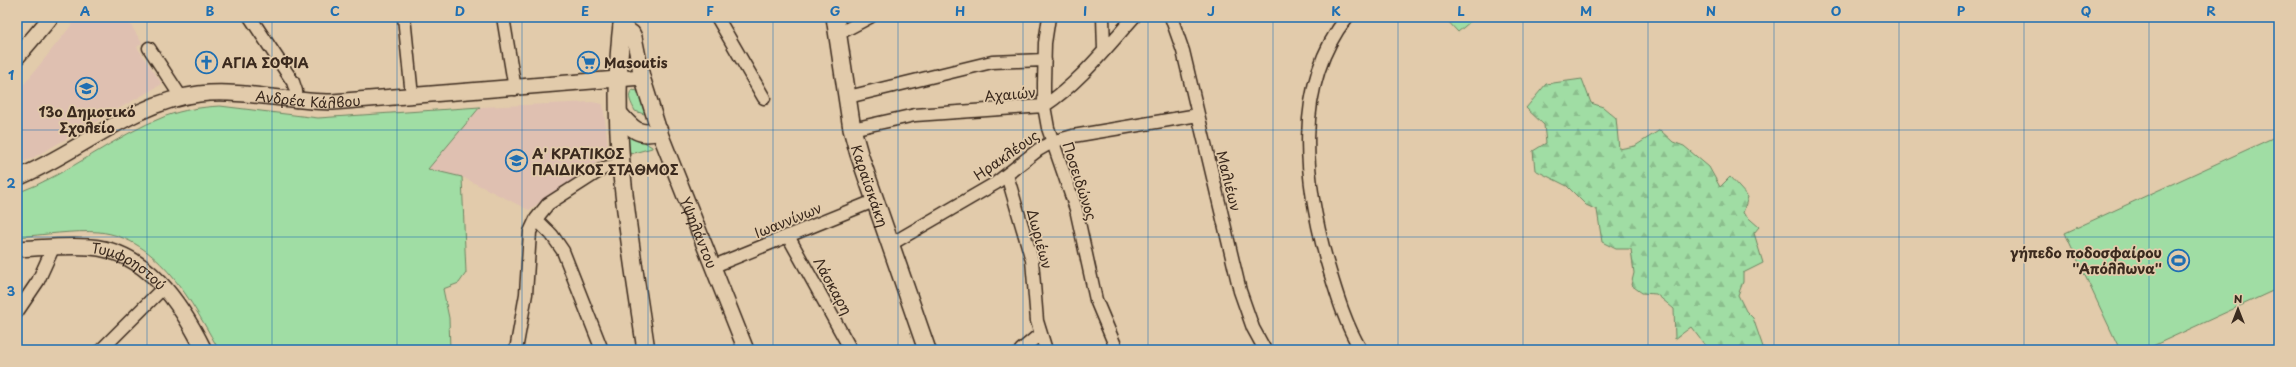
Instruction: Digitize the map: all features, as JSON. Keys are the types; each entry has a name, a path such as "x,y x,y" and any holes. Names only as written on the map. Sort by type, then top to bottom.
{"main road":[{"name":"Καραϊσκάκη","path":"836,17 852,129 874,201 891,244 927,350"},
{"name":"Υψηλάντου","path":"622,22 618,45 622,186 646,350"},
{"path":"620,115 629,126 641,133 648,135 659,131"}],"street":[{"path":"17,57 51,17"},
{"path":"250,17 293,82 296,91 296,101"},
{"path":"404,17 412,96"},
{"path":"503,17 515,89"},
{"path":"717,17 764,98"},
{"path":"838,34 870,17"},
{"name":"Ποσειδώνος","path":"1049,17 1045,60 1044,106 1052,142 1076,209 1096,300 1117,350"},
{"path":"1103,17 1104,50"},
{"name":"Αχαιών","path":"852,129 915,115 1044,106 1061,95 1134,17"},
{"name":"Μαλιέων","path":"1171,17 1183,51 1240,291 1253,328 1264,350"},
{"path":"1347,17 1330,44 1314,84 1307,145 1311,184 1322,242 1332,281 1350,328 1362,350"},
{"name":"Υψηλάντου","path":"622,22 634,37 642,77 659,131 714,266 746,350"},
{"path":"148,48 181,97"},
{"path":"848,97 992,62 1045,60"},
{"name":"Ανδρέα Κάλβου","path":"17,178 48,164 138,114 181,97 218,93 296,101 332,102 515,89 642,77"},
{"name":"Ηρακλέους","path":"891,244 1007,175 1038,150 1052,142 1073,136 1198,115"},
{"path":"516,350 526,294 530,232 536,219 548,204 604,168 621,164"},
{"name":"Δωριέων","path":"1007,175 1032,260 1037,321 1046,350"},
{"name":"Ιωαννίνων","path":"714,266 874,201"},
{"path":"536,219 552,234 563,251 602,350"},
{"name":"Λάσκαρη","path":"788,236 851,350"},
{"name":"Τυμφρηστού","path":"17,249 90,247 117,253 142,267 164,287 183,313 204,350"},
{"path":"17,312 38,281 53,248"},
{"path":"101,350 164,287"},
{"path":"1021,350 1040,334"}],"shaded area":[{"name":"13ο Δημοτικό Σχολείο","path":"78,17 126,17 142,43 137,47 162,84 31,159 19,163 17,93"},
{"name":"Α' ΚΡΑΤΙΚΟΣ ΠΑΙΔΙΚΟΣ ΣΤΑΘΜΟΣ","path":"592,102 603,104 609,154 529,210 462,177 427,169 480,107"}],"green space":[{"path":"1444,17 1476,17 1458,32"},
{"path":"1582,79 1591,103 1603,107 1616,118 1619,149 1635,146 1660,130 1673,142 1684,146 1709,167 1720,187 1730,177 1748,197 1743,213 1759,227 1754,233 1763,263 1743,273 1743,282 1738,295 1746,311 1753,318 1764,350 1712,350 1704,344 1691,327 1675,339 1674,309 1656,294 1642,293 1631,285 1634,273 1631,249 1616,249 1602,242 1597,210 1586,205 1567,186 1535,170 1533,151 1546,143 1544,125 1526,108 1546,84"},
{"path":"632,90 638,91 646,112 644,114 635,111 631,103 630,92"},
{"path":"220,106 318,118 480,107 428,169 462,177 466,273 459,283 443,289 449,318 450,350 219,350 198,313 172,276 139,246 120,237 99,232 69,232 17,237 17,193 55,176 147,124 179,112"},
{"path":"627,131 652,147 652,148 630,154"},
{"name":"γήπεδο ποδοσφαίρου ''Απόλλωνα''","path":"2279,135 2279,288 2144,350 2120,350 2065,233"}],"place":[{"name":"ΑΓΙΑ ΣΟΦΙΑ","path":"207,62"},
{"name":"Masoutis","path":"589,62"},
{"name":"13ο Δημοτικό Σχολείο","path":"87,89"},
{"name":"Α' ΚΡΑΤΙΚΟΣ ΠΑΙΔΙΚΟΣ ΣΤΑΘΜΟΣ","path":"516,161"},
{"name":"γήπεδο ποδοσφαίρου ''Απόλλωνα''","path":"2178,260"}]}
